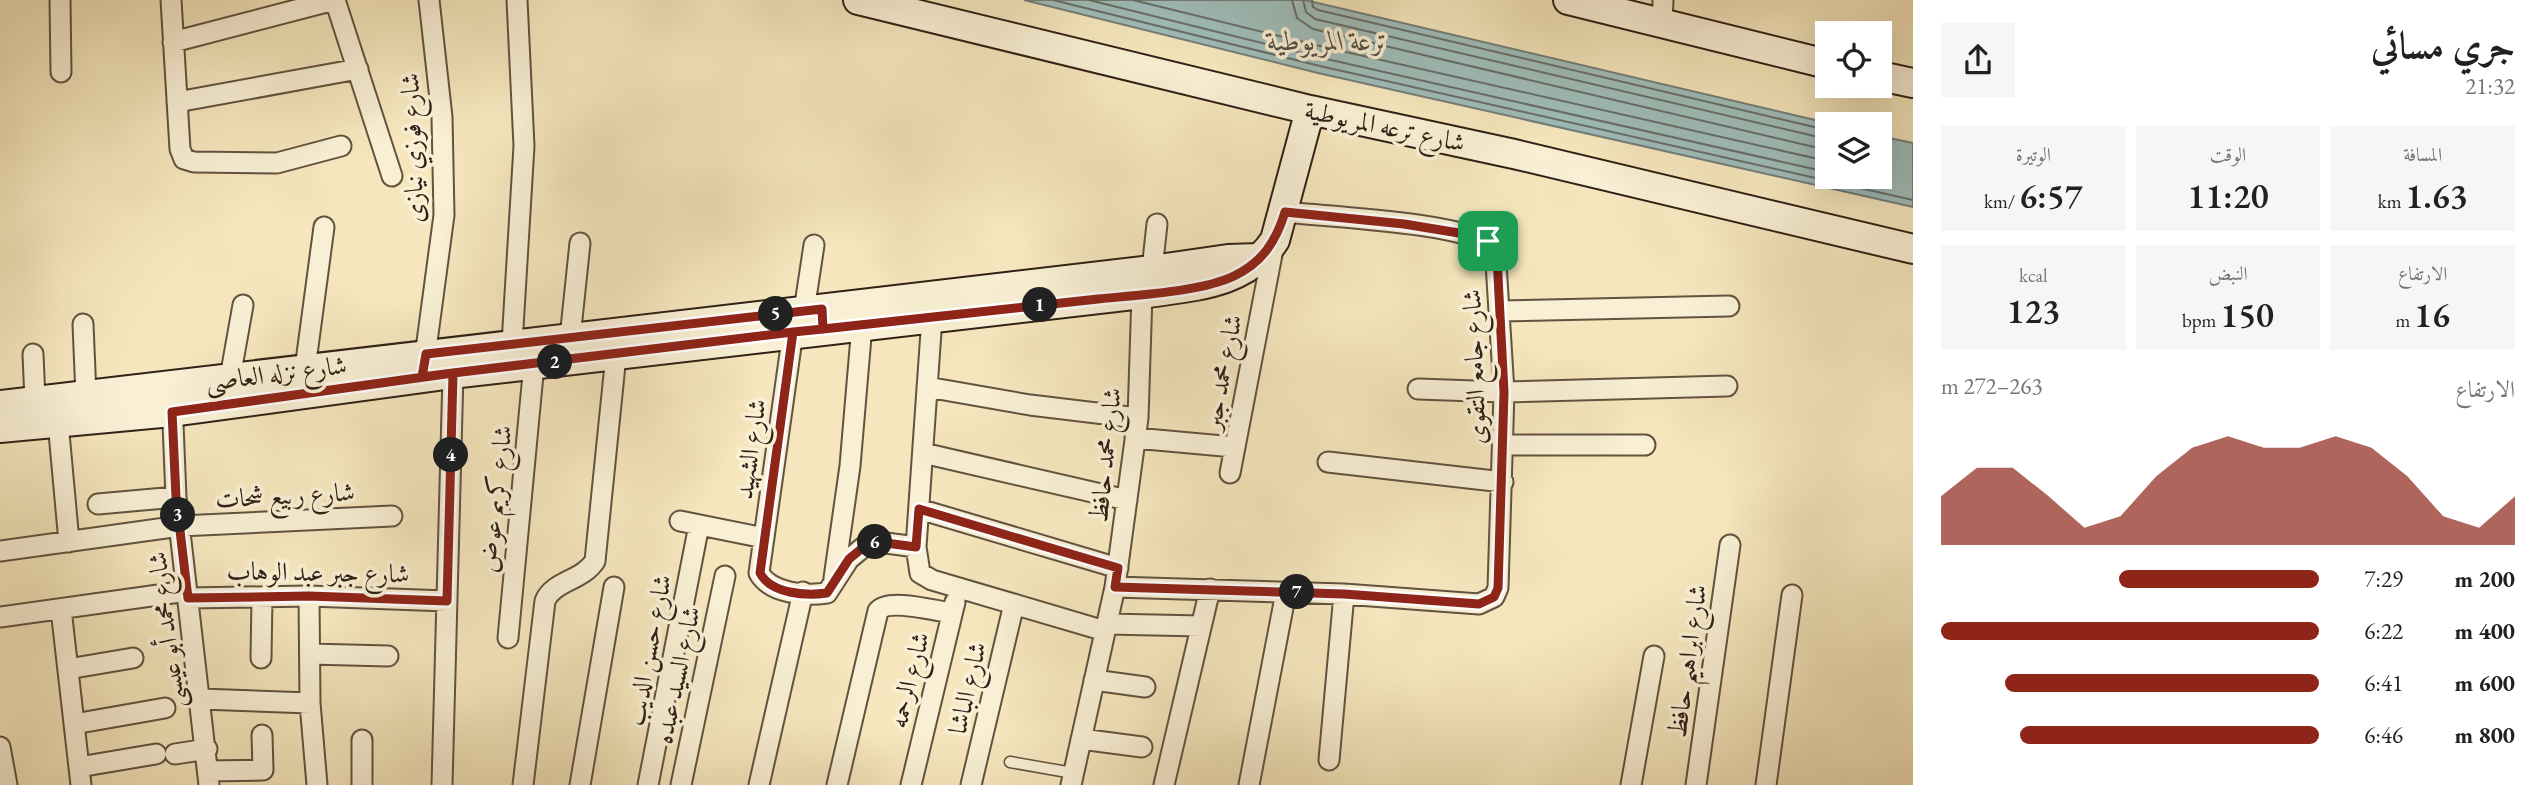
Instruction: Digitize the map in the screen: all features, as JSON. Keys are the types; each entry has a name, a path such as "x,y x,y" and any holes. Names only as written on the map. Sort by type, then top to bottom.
{"street":[{"path":"60,0 61,72"},
{"path":"171,0 180,149 184,159 194,162 277,163 341,146"},
{"path":"173,42 335,0 392,176"},
{"name":"شارع فوزي نيازى","path":"424,366 444,215 445,166 429,0"},
{"path":"512,344 524,146 517,0"},
{"name":"شارع ترعه المريوطية","path":"858,0 1310,110 1514,154 1913,249"},
{"path":"1568,0 1662,12 1815,60"},
{"path":"177,103 358,69"},
{"path":"1892,79 1913,83"},
{"path":"1268,249 1285,212 1310,110"},
{"name":"شارع جامع التقوى","path":"1285,212 1404,224 1477,236 1495,247 1497,257 1504,445 1498,588 1494,597 1479,604 1344,594"},
{"name":"شارع محمد حافظ","path":"1072,779 1116,577 1137,428 1147,282 1157,224"},
{"path":"305,369 324,227"},
{"path":"569,338 580,243"},
{"name":"شارع الشهيد","path":"803,592 774,589 765,583 760,573 764,538 810,320 814,245"},
{"name":"شارع نزله العاصى","path":"0,428 58,422 172,399 424,366 512,344 810,320 1147,282 1215,282 1232,277 1268,249"},
{"name":"شارع محمد جبر","path":"1230,474 1268,249"},
{"name":"شارع نزله العاصى","path":"0,405 86,396 172,399 230,378 305,369 424,366 453,373 616,355 810,320 862,325 932,317 1057,292"},
{"path":"230,378 243,305"},
{"path":"1500,311 1730,306"},
{"path":"932,317 916,547 920,573 958,588 1106,627 1201,626"},
{"path":"83,324 86,396"},
{"path":"834,583 850,466 862,325"},
{"path":"33,354 35,401"},
{"path":"523,785 545,601 549,592 589,571 595,561 616,355"},
{"name":"شارع كريم عوض","path":"508,638 534,364"},
{"path":"442,785 453,373"},
{"path":"1418,389 1504,392 1727,386"},
{"path":"927,387 1234,447"},
{"name":"شارع محمد أبو عيسى","path":"172,399 176,497 209,778"},
{"path":"58,422 69,542"},
{"path":"1504,445 1645,445"},
{"path":"923,453 1127,500"},
{"path":"1328,462 1503,482"},
{"path":"98,504 176,497"},
{"path":"919,509 1116,577 1210,589 1344,594 1329,760"},
{"name":"شارع ربيع شحات","path":"0,551 180,526 392,516"},
{"name":"شارع حسن الديب","path":"648,785 690,523 764,538"},
{"path":"759,785 803,592 827,593 849,559 871,541 916,547"},
{"name":"شارع ابراهيم حافظ","path":"1696,785 1730,545"},
{"name":"شارع السيد عبده","path":"681,785 725,576"},
{"path":"580,785 614,587"},
{"name":"شارع الرحمه","path":"911,785 958,588"},
{"path":"1164,785 1210,589"},
{"path":"1249,785 1286,592"},
{"name":"شارع جبر عبد الوهاب","path":"0,617 188,594 447,601"},
{"path":"1766,785 1792,595"},
{"path":"309,596 310,703 317,785"},
{"path":"261,658 262,597"},
{"name":"شارع الباشا","path":"971,785 1014,604"},
{"path":"837,785 878,611 882,606 893,605 952,613"},
{"path":"61,609 80,776 165,754 207,749"},
{"path":"310,654 388,656"},
{"path":"1631,785 1654,656"},
{"path":"68,669 133,657"},
{"path":"1094,680 1146,687"},
{"path":"201,699 310,703"},
{"path":"74,724 165,708"},
{"path":"209,778 263,770 262,735"},
{"path":"1081,739 1142,747"},
{"path":"362,740 362,785"},
{"path":"0,747 7,785"}],"lane":[{"path":"1010,762 1072,779"}],"water":[{"name":"ترعة المريوطية","path":"1024,0 1305,0 1815,120 1815,185 1318,73"},
{"name":"ترعة المريوطية","path":"1892,139 1913,143 1913,207 1833,189 1892,189"}],"route":[{"path":"1488,241 1477,236 1404,224 1285,212 1275,240 1262,258 1248,269 1215,282 1142,294 823,329 793,332 453,373 172,412 176,497 188,598 309,596 447,601 453,373 422,377 426,354 822,309 823,329 793,332 760,573 765,583 774,589 827,593 849,559 859,548 871,541 916,547 919,509 1118,568 1115,587 1344,594 1479,604 1487,602 1494,597 1498,588 1504,445 1497,257 1495,247 1488,241"}]}
